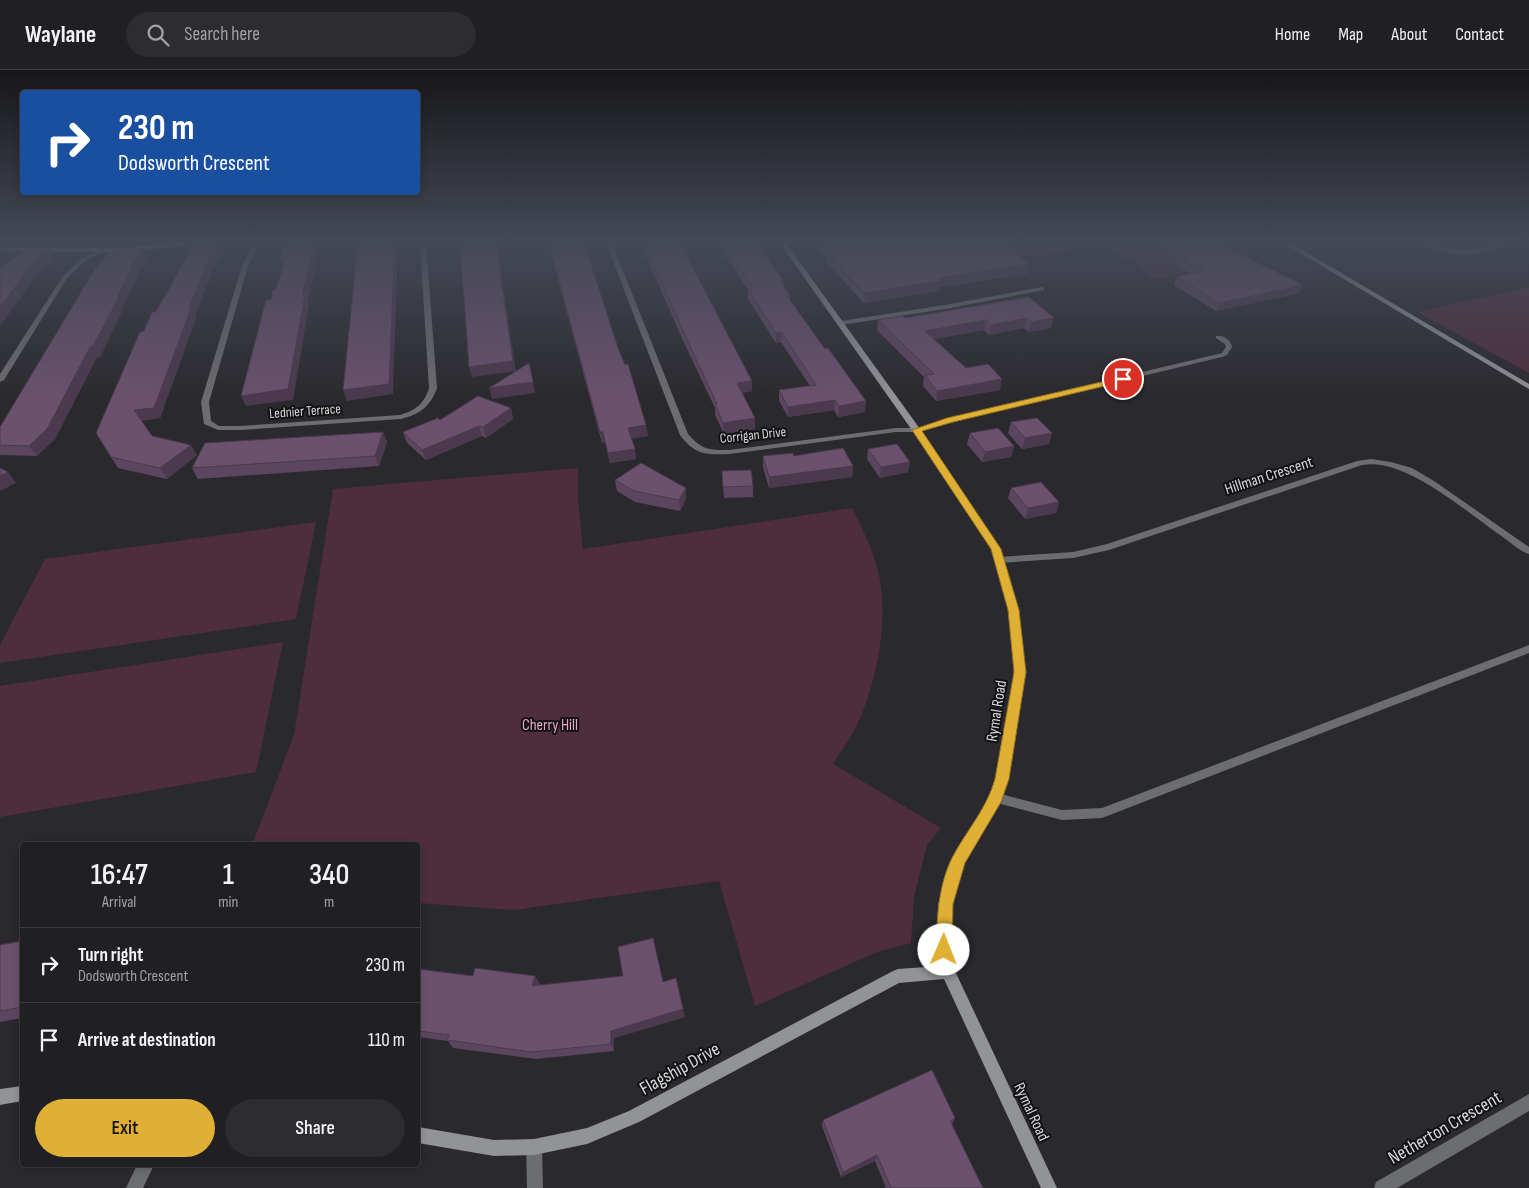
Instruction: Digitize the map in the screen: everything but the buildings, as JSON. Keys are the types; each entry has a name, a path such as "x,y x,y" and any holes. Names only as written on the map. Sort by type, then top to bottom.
{"street":[{"path":"0,380 54,295"},
{"name":"Lednier Terrace","path":"236,295 205,402 207,422 218,428 402,417 420,411 429,400 433,388 427,295"},
{"name":"Corrigan Drive","path":"629,295 684,435 695,448 705,452 729,452 896,430 917,430 998,408 1220,356 1225,354 1229,347 1228,343 1218,337"},
{"name":"Rymal Road","path":"820,295 917,430 996,549 1014,610 1020,672 1002,779 997,798 958,861 945,904 944,950 948,972 1049,1188"},
{"path":"840,323 1009,295"},
{"path":"1373,295 1529,388"},
{"name":"Hillman Crescent","path":"999,560 1073,555 1109,546 1350,466 1371,461 1391,464 1409,470 1529,551"},
{"path":"997,798 1062,815 1102,813 1529,649"},
{"name":"Flagship Drive","path":"420,1135 494,1148 534,1147 587,1136 634,1117 898,976 948,972"},
{"path":"0,1097 20,1094"},
{"name":"Netherton Crescent","path":"1382,1188 1529,1102"},
{"path":"534,1147 535,1188"},
{"path":"134,1188 145,1167"}],"green space":[{"path":"1492,295 1529,295 1529,373 1417,312"},
{"name":"Cherry Hill","path":"578,468 578,500 583,549 852,508 872,551 879,577 882,598 881,642 865,706 855,730 833,764 941,828 927,845 914,897 911,943 877,952 755,1006 719,881 514,910 420,903 420,842 253,842 294,735 333,489"},
{"path":"316,522 296,619 0,663 0,645 45,559"},
{"path":"283,642 256,772 0,817 0,686"}],"route":[{"path":"944,950 945,904 958,861 997,798 1002,779 1020,672 1014,610 996,549 917,430 998,408 1123,379"}]}
